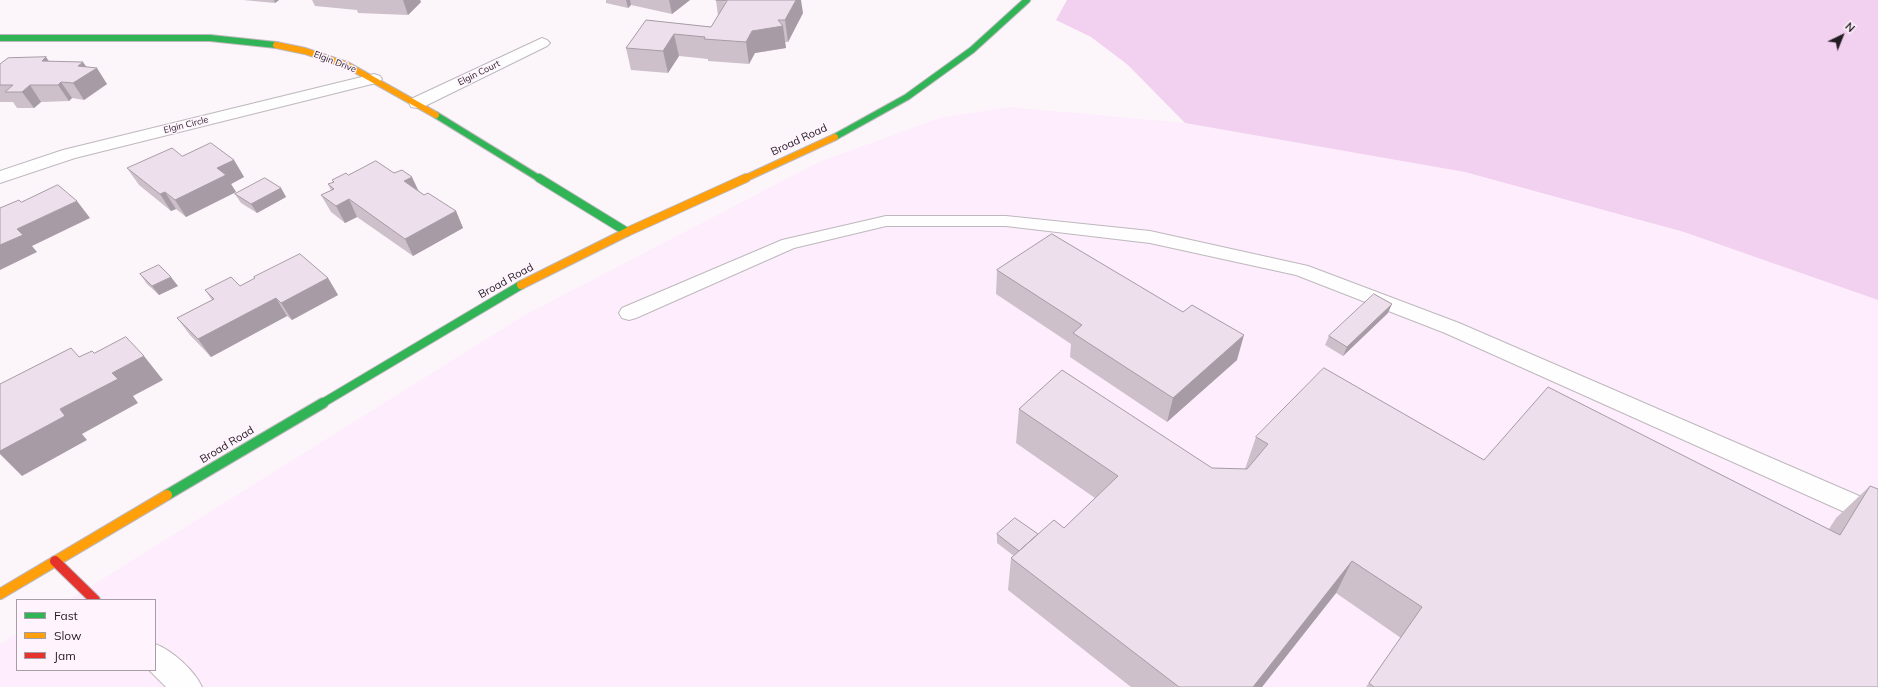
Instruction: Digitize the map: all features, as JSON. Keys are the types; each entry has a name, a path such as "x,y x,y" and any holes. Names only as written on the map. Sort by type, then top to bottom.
{"street":[{"name":"Broad Road","path":"0,594 523,284 627,232 825,142 907,97 972,50 1027,0"},
{"name":"Elgin Drive","path":"0,38 210,38 273,44 305,51 347,65 417,103 627,232"},
{"name":"Elgin Court","path":"417,103 542,43"},
{"name":"Elgin Circle","path":"0,177 69,154 374,79"},
{"path":"55,561 94,599"},
{"path":"156,657 187,687"}],"lane":[{"path":"629,313 788,244 886,222 1006,221 1150,237 1301,270 1452,328 1842,499 1878,517"}],"shaded area":[{"path":"1067,0 1878,0 1878,300 1684,232 1465,172 1185,123 1128,65 1091,37 1056,20"},
{"path":"1009,107 1185,123 1465,172 1684,232 1878,300 1878,687 0,687 0,644 16,634 16,671 156,671 156,599 71,599 525,315 819,162 940,118"}],"building":[{"path":"716,0 796,0 785,20 778,20 783,26 752,31 746,42 704,39 705,37 674,34 663,51 626,48 646,20 711,27 727,1"},
{"path":"46,57 42,61 83,62 78,66 97,68 73,83 61,82 58,85 30,85 22,92 5,92 13,85 0,85 0,64 8,58"},
{"path":"211,143 234,160 217,168 226,175 175,200 165,192 160,194 127,168 172,148 182,156"},
{"path":"376,161 394,173 402,170 412,177 404,181 424,195 428,193 456,211 405,239 349,199 336,206 321,195 334,189 328,184 334,182 332,180 346,173 348,175"},
{"path":"265,178 281,188 251,204 235,194"},
{"path":"58,185 77,201 17,229 23,235 0,245 0,208 19,200 21,202"},
{"path":"1052,234 1183,312 1192,305 1244,335 1173,398 1073,333 1082,325 997,270"},
{"path":"300,254 328,278 281,303 276,298 198,339 177,318 214,299 205,290 231,277 240,286 255,278 254,277"},
{"path":"159,265 171,277 152,286 140,274"},
{"path":"1374,294 1392,304 1347,347 1329,336"},
{"path":"126,337 144,356 112,373 118,379 60,409 65,416 0,451 0,384 71,348 79,357 92,351 94,353"},
{"path":"1324,368 1484,460 1548,387 1840,535 1870,486 1878,489 1878,687 1374,687 1369,683 1422,607 1352,561 1253,687 1179,687 1011,558 1054,520 1064,528 1118,476 1019,409 1062,370 1212,468 1247,469 1268,444 1256,437"},
{"path":"1015,518 1038,534 1019,551 997,534"}],"traffic: fast":[{"path":"835,137 907,97 972,50 1027,0"},
{"path":"0,38 210,38 276,45"},
{"path":"436,115 627,232"},
{"path":"167,495 521,285"}],"traffic: slow":[{"path":"276,45 305,51 347,65 436,115"},
{"path":"521,285 627,232 835,137"},
{"path":"0,594 167,495"}],"traffic: jam":[{"path":"55,561 94,599"}]}
